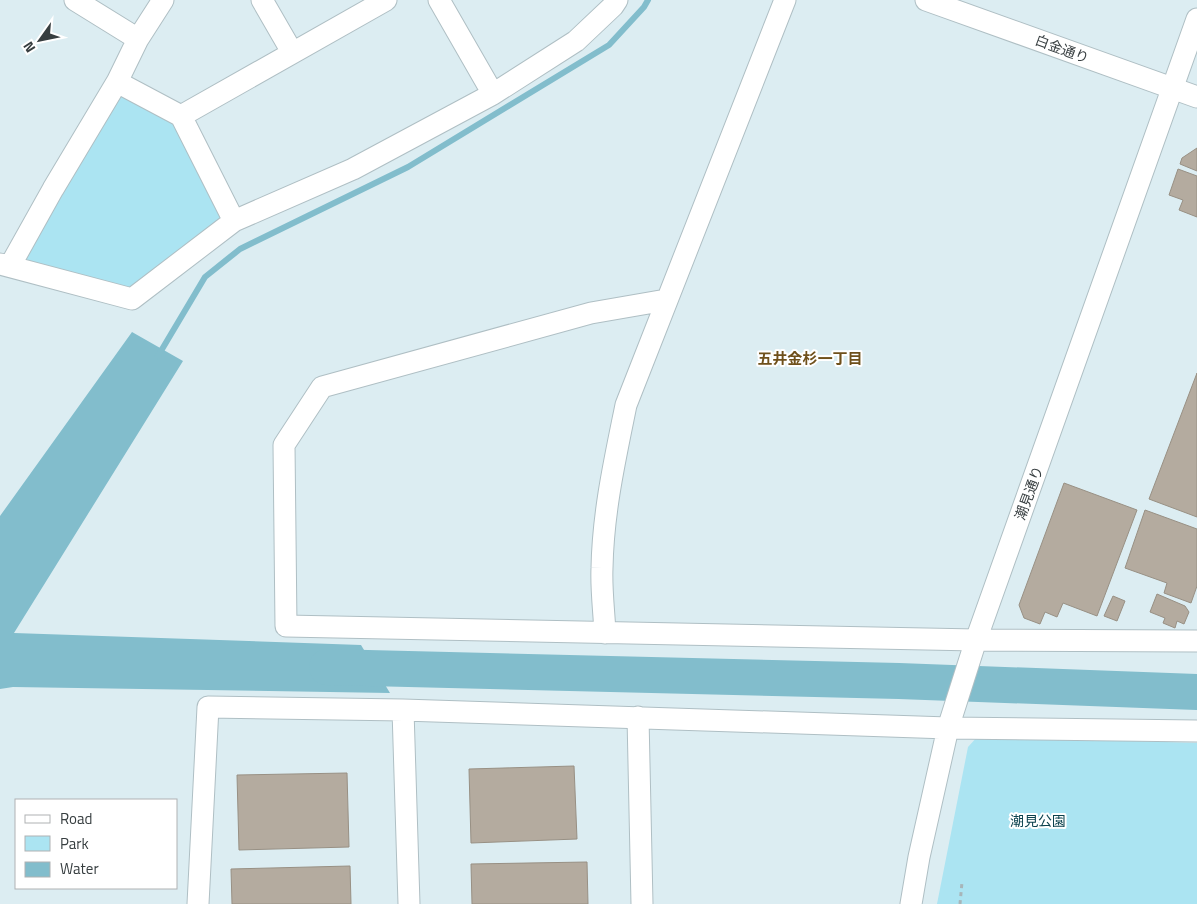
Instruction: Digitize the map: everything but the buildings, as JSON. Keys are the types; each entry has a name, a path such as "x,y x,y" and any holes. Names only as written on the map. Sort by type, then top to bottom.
{"street":[{"path":"75,0 138,39"},
{"path":"163,0 138,39 117,82 5,265 132,299 234,222 353,169 493,94 576,41 617,0"},
{"path":"262,0 292,52"},
{"path":"181,116 386,0"},
{"path":"439,0 493,94"},
{"path":"605,633 602,569 605,517 626,405 785,0"},
{"name":"白金通り","path":"926,0 1197,98"},
{"name":"潮見通り","path":"911,904 918,857 948,728 976,640 1197,19"},
{"path":"117,82 181,116 234,222"},
{"path":"666,300 591,312 322,387 284,445 286,626 976,640 1197,641"},
{"path":"198,904 208,707 403,710 948,728 1197,731"},
{"path":"403,710 408,904"},
{"path":"638,717 642,904"}],"path":[{"path":"960,904 962,882"}],"green space":[{"path":"117,82 181,116 234,221 132,299 10,266"},
{"name":"潮見公園","path":"978,736 1197,743 1197,904 937,904 968,747"}],"water":[{"path":"132,332 183,361 14,633 361,645 390,693 13,687 0,689 0,516"}],"waterway":[{"path":"158,356 205,277 240,249 408,167 609,45 644,7 648,0"},
{"path":"327,667 899,681 1197,692"}],"district":[{"name":"五井金杉一丁目","path":"810,359"}]}
